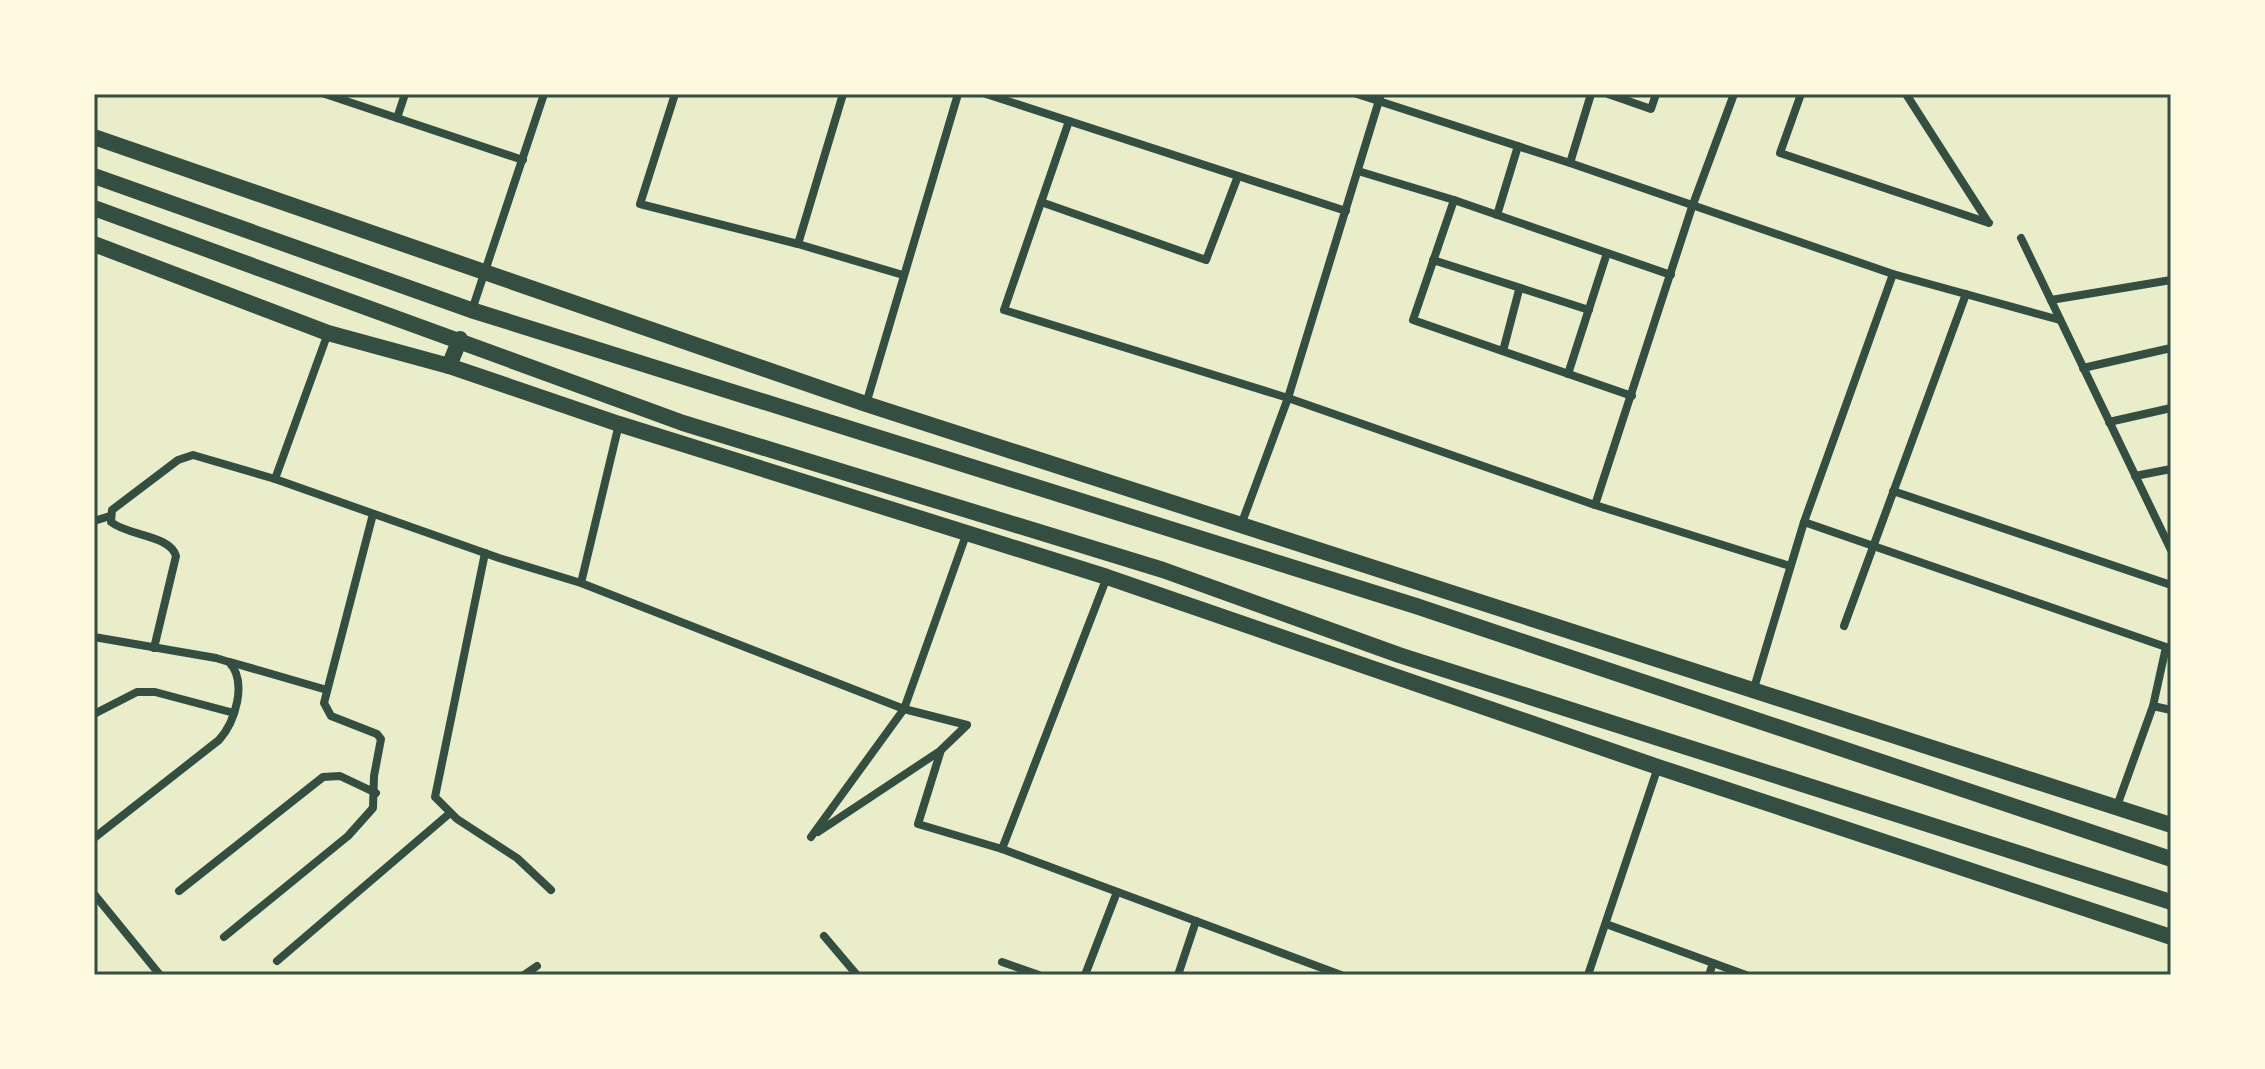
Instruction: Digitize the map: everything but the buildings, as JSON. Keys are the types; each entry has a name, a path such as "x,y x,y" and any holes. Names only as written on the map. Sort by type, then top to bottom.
{"main road":[{"path":"94,137 485,275 866,404 2171,825"},
{"path":"94,176 471,310 1416,606 2171,859"},
{"path":"94,208 460,339 563,381 683,423 1216,589 1399,655 2171,902"},
{"path":"94,244 328,333 449,366 619,424 1107,577 1658,767 2171,937"},
{"path":"449,366 460,339"}],"street":[{"path":"325,94 523,160"},
{"path":"397,118 405,94"},
{"path":"471,310 544,94"},
{"path":"675,94 640,204 798,244 903,275"},
{"path":"798,244 843,94"},
{"path":"866,404 958,94"},
{"path":"986,94 1346,211"},
{"path":"1357,94 1380,97 1893,274 2060,320"},
{"path":"1570,163 1591,94"},
{"path":"1608,94 1651,109 1656,94"},
{"path":"1595,505 1692,207 1734,94"},
{"path":"1801,94 1780,153 1989,223 1906,94"},
{"path":"1241,526 1288,398 1380,97"},
{"path":"1069,121 1004,310 1288,398 1595,505 1790,566"},
{"path":"1497,215 1518,146"},
{"path":"1358,171 1454,200 1671,275"},
{"path":"1041,202 1206,260 1238,176"},
{"path":"1454,200 1413,320 1632,396"},
{"path":"2021,238 2171,550"},
{"path":"1568,374 1607,253"},
{"path":"1433,260 1589,310"},
{"path":"1754,688 1804,522 1893,274"},
{"path":"2051,300 2171,280"},
{"path":"1503,351 1519,290"},
{"path":"1844,626 1966,294"},
{"path":"275,479 328,333"},
{"path":"2083,368 2171,348"},
{"path":"2109,422 2171,408"},
{"path":"581,583 619,424"},
{"path":"110,516 112,510 178,460 193,455 275,479 485,553 581,583 904,709 967,725 941,750 811,837 904,709 966,535"},
{"path":"2135,476 2171,469"},
{"path":"1893,491 2171,585"},
{"path":"224,937 348,836 373,808 376,793 374,776 381,739 331,716 324,703 373,514"},
{"path":"94,521 110,516"},
{"path":"110,516 119,528 174,549 175,564 154,648"},
{"path":"1804,522 2169,651 2117,806"},
{"path":"485,553 435,789 439,803 450,813 517,858 551,890"},
{"path":"1002,849 1107,577"},
{"path":"94,637 229,662 327,690"},
{"path":"94,838 205,754 229,729 238,676 229,662"},
{"path":"94,714 137,692 155,692 234,713"},
{"path":"2153,706 2171,710"},
{"path":"941,750 918,824 1002,849 1341,975"},
{"path":"1588,975 1658,767"},
{"path":"179,891 323,777 340,776 376,793"},
{"path":"277,961 450,813"},
{"path":"1085,975 1117,892"},
{"path":"94,894 160,975"},
{"path":"1178,975 1196,921"},
{"path":"1606,924 1746,975"},
{"path":"824,936 857,975"},
{"path":"1002,962 1039,975"},
{"path":"1709,975 1713,963"},
{"path":"524,975 537,966"}]}
